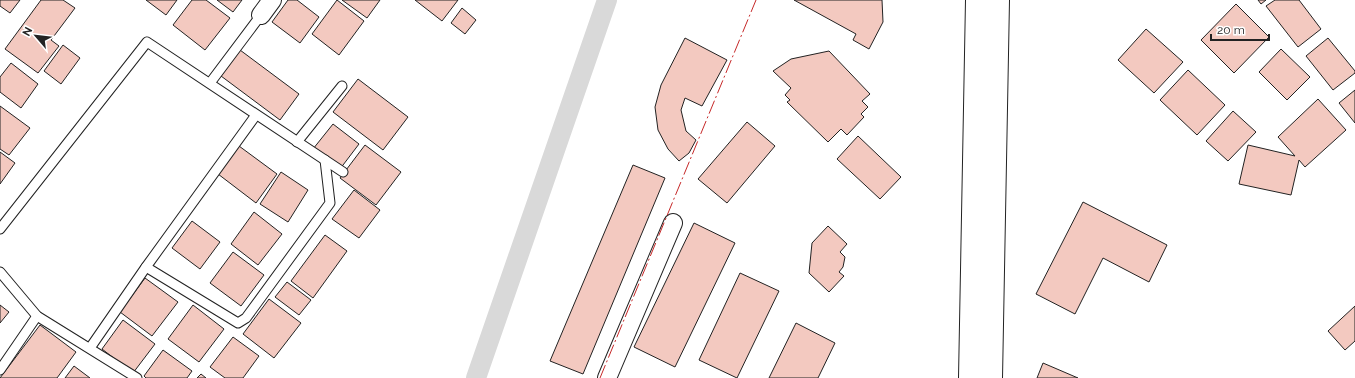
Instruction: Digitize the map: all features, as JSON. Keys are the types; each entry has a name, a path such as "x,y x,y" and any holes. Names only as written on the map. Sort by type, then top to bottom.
{"highway":[{"path":"991,378 998,0"},
{"path":"970,378 974,2"}],"street":[{"path":"261,15 272,0"},
{"path":"607,378 673,223"}],"lane":[{"path":"210,83 261,15"},
{"path":"0,229 147,42 343,172"},
{"path":"297,142 342,86"},
{"path":"90,348 146,267 256,115"},
{"path":"146,267 238,323 246,318 330,203 325,160"},
{"path":"0,272 37,316 90,348 133,377"},
{"path":"0,370 37,316"}],"building":[{"path":"0,0 20,0 10,13 0,6"},
{"path":"41,0 63,0 75,8 51,40 59,46 38,73 5,49"},
{"path":"146,0 177,0 166,15"},
{"path":"192,0 206,0 230,18 205,50 173,25"},
{"path":"217,0 242,0 233,12"},
{"path":"288,0 297,0 319,17 300,43 272,22"},
{"path":"337,0 364,21 339,55 312,34"},
{"path":"342,0 380,0 367,18"},
{"path":"415,0 458,0 442,21"},
{"path":"794,0 882,0 883,22 869,49 853,40 856,34"},
{"path":"1258,0 1266,0 1261,4"},
{"path":"1275,0 1299,0 1321,29 1298,47 1266,6"},
{"path":"1236,4 1269,37 1234,73 1201,40"},
{"path":"462,8 476,20 465,34 451,23"},
{"path":"1146,29 1183,62 1154,93 1118,60"},
{"path":"685,38 727,60 702,106 685,98 681,110 686,131 696,140 689,153 679,161 668,149 658,130 655,107 661,85"},
{"path":"1328,38 1355,71 1355,73 1333,90 1306,56"},
{"path":"63,45 80,58 61,84 44,71"},
{"path":"1281,49 1310,77 1287,100 1259,72"},
{"path":"240,50 299,94 280,120 221,76"},
{"path":"829,51 870,94 862,101 868,107 861,114 864,117 847,135 841,129 828,142 787,102 790,100 785,95 791,88 773,71 791,59"},
{"path":"11,63 38,84 21,108 0,92 0,77"},
{"path":"1188,70 1225,105 1197,135 1160,100"},
{"path":"358,79 408,117 383,150 333,112"},
{"path":"1355,90 1355,123 1339,103"},
{"path":"1318,99 1346,130 1305,167 1299,160 1291,195 1239,184 1248,145 1295,156 1278,137"},
{"path":"0,106 30,128 9,155 0,149"},
{"path":"1233,111 1256,132 1228,161 1206,141"},
{"path":"747,122 775,146 727,203 698,179"},
{"path":"333,124 359,144 340,169 313,149"},
{"path":"858,136 901,177 880,199 837,159"},
{"path":"365,145 401,172 376,205 340,178"},
{"path":"239,146 277,174 256,203 218,174"},
{"path":"0,152 15,163 0,184"},
{"path":"633,165 665,178 583,374 550,361"},
{"path":"281,172 308,190 288,222 260,204"},
{"path":"354,190 380,210 359,238 332,219"},
{"path":"1083,202 1167,245 1149,282 1103,258 1075,314 1036,294"},
{"path":"254,212 282,234 258,265 231,244"},
{"path":"192,221 220,242 200,269 172,248"},
{"path":"694,223 735,243 675,367 634,347"},
{"path":"828,226 847,244 840,252 845,257 843,267 839,272 844,276 829,292 809,273 812,243"},
{"path":"325,235 347,251 313,298 291,281"},
{"path":"233,252 264,275 241,306 210,283"},
{"path":"740,273 779,291 737,378 699,360"},
{"path":"145,278 178,302 152,336 120,312"},
{"path":"287,282 311,300 299,315 275,297"},
{"path":"269,299 301,323 274,358 243,334"},
{"path":"0,305 9,312 0,323"},
{"path":"193,305 224,329 199,362 168,339"},
{"path":"1355,306 1355,341 1345,350 1328,331"},
{"path":"123,320 155,344 133,373 102,349"},
{"path":"796,323 835,343 818,378 769,378"},
{"path":"40,325 76,352 57,378 0,378"},
{"path":"233,337 259,356 243,378 225,378 210,367"},
{"path":"163,350 192,371 187,378 146,378 144,376"},
{"path":"1043,363 1078,378 1037,378"},
{"path":"74,366 90,378 65,378"},
{"path":"201,374 206,378 197,378"}],"waterway":[{"path":"476,378 607,0"}],"power":[{"path":"600,378 756,0"}]}
